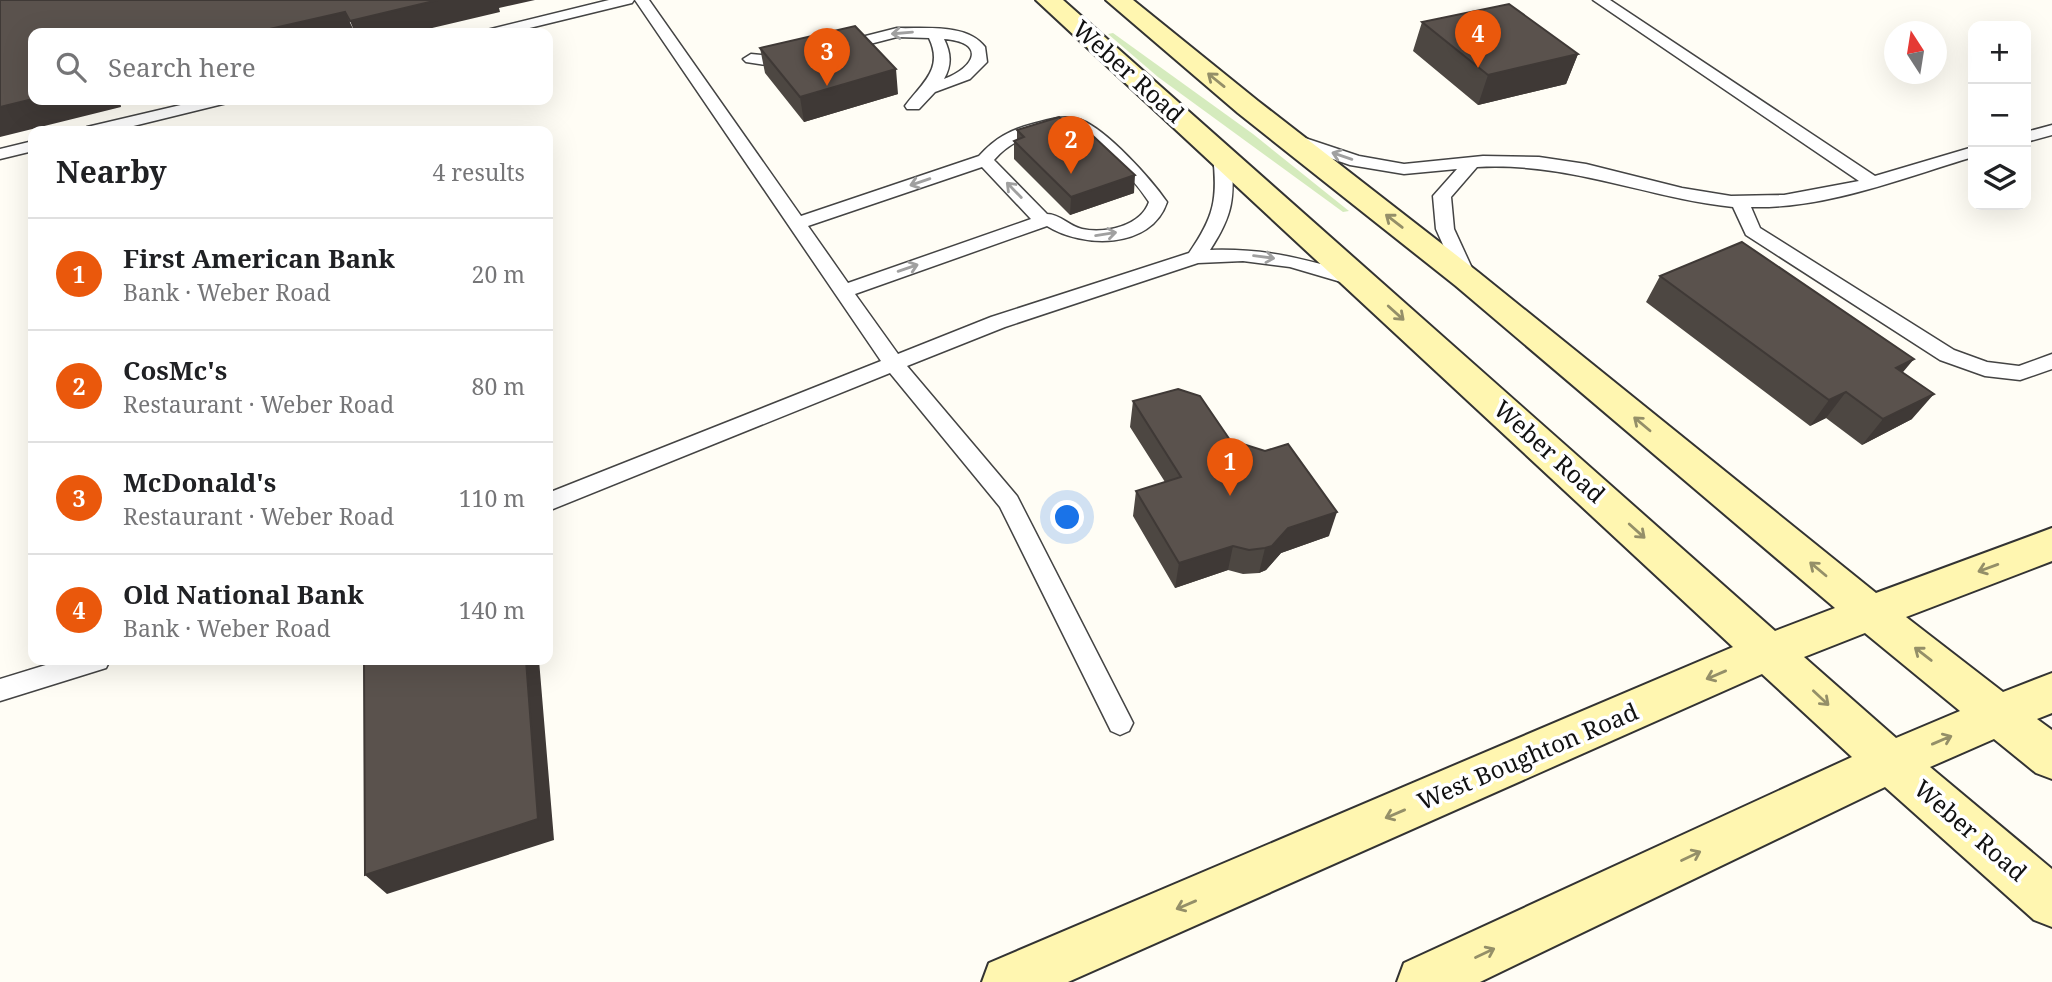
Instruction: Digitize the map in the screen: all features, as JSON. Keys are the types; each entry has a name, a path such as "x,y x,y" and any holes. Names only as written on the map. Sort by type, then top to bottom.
{"main road":[{"name":"Weber Road","path":"1048,0 1890,762 2052,902"},
{"name":"Weber Road","path":"1118,0 1467,279 1870,613 2052,758"},
{"name":"West Boughton Road","path":"1008,982 1770,651 2052,544"},
{"path":"1423,982 1890,762 2052,692"}],"lane":[{"path":"512,28 627,0"},
{"path":"642,0 894,364 1009,502 1120,723"},
{"path":"1600,0 1871,181"},
{"path":"751,59 780,62 897,32 960,36 976,46 980,57 979,64 967,74 929,89"},
{"path":"913,106 929,89 944,65 942,49 934,34"},
{"path":"114,126 200,105"},
{"path":"797,224 985,160 998,145 1015,134 1059,122 1076,124 1090,132 1146,184 1158,202 1157,209 1147,220 1111,234 1086,236 1066,230 1049,219 843,291"},
{"path":"2031,136 2052,130"},
{"path":"2031,136 2052,145"},
{"path":"1289,138 1356,161 1404,169 1516,159 1563,165 1703,197 1738,200 1809,198 1968,153"},
{"path":"0,154 28,147"},
{"path":"1196,257 1224,211 1226,196 1222,156"},
{"path":"985,160 1043,221"},
{"path":"1467,279 1445,229 1442,196 1472,162"},
{"path":"1738,200 1752,231 1947,355 1985,369 2020,373 2052,361"},
{"path":"553,500 998,322 1196,257 1243,255 1292,261 1361,282"},
{"path":"0,690 81,665"}],"green space":[{"path":"1113,33 1253,134 1349,211 1343,212 1158,77 1108,34"}],"building":[{"path":"0,0 438,0 350,21 345,12 274,28 28,28 28,100 0,107"},
{"path":"1509,4 1578,54 1488,75 1422,22"},
{"path":"855,26 896,69 800,97 760,48"},
{"path":"1059,117 1066,123 1076,120 1135,175 1071,197 1014,141 1024,137 1017,130"},
{"path":"1742,242 1914,359 1896,368 1934,394 1883,419 1846,392 1829,400 1660,276"},
{"path":"1178,389 1200,396 1230,440 1265,451 1288,444 1337,512 1288,528 1272,546 1249,550 1233,546 1179,563 1136,491 1181,477 1133,401"},
{"path":"364,665 526,665 538,819 365,875"}],"place":[{"name":"Old National Bank","path":"1478,68"},
{"name":"McDonald's","path":"827,86"},
{"name":"CosMc's","path":"1071,174"},
{"name":"First American Bank","path":"1230,496"}]}
